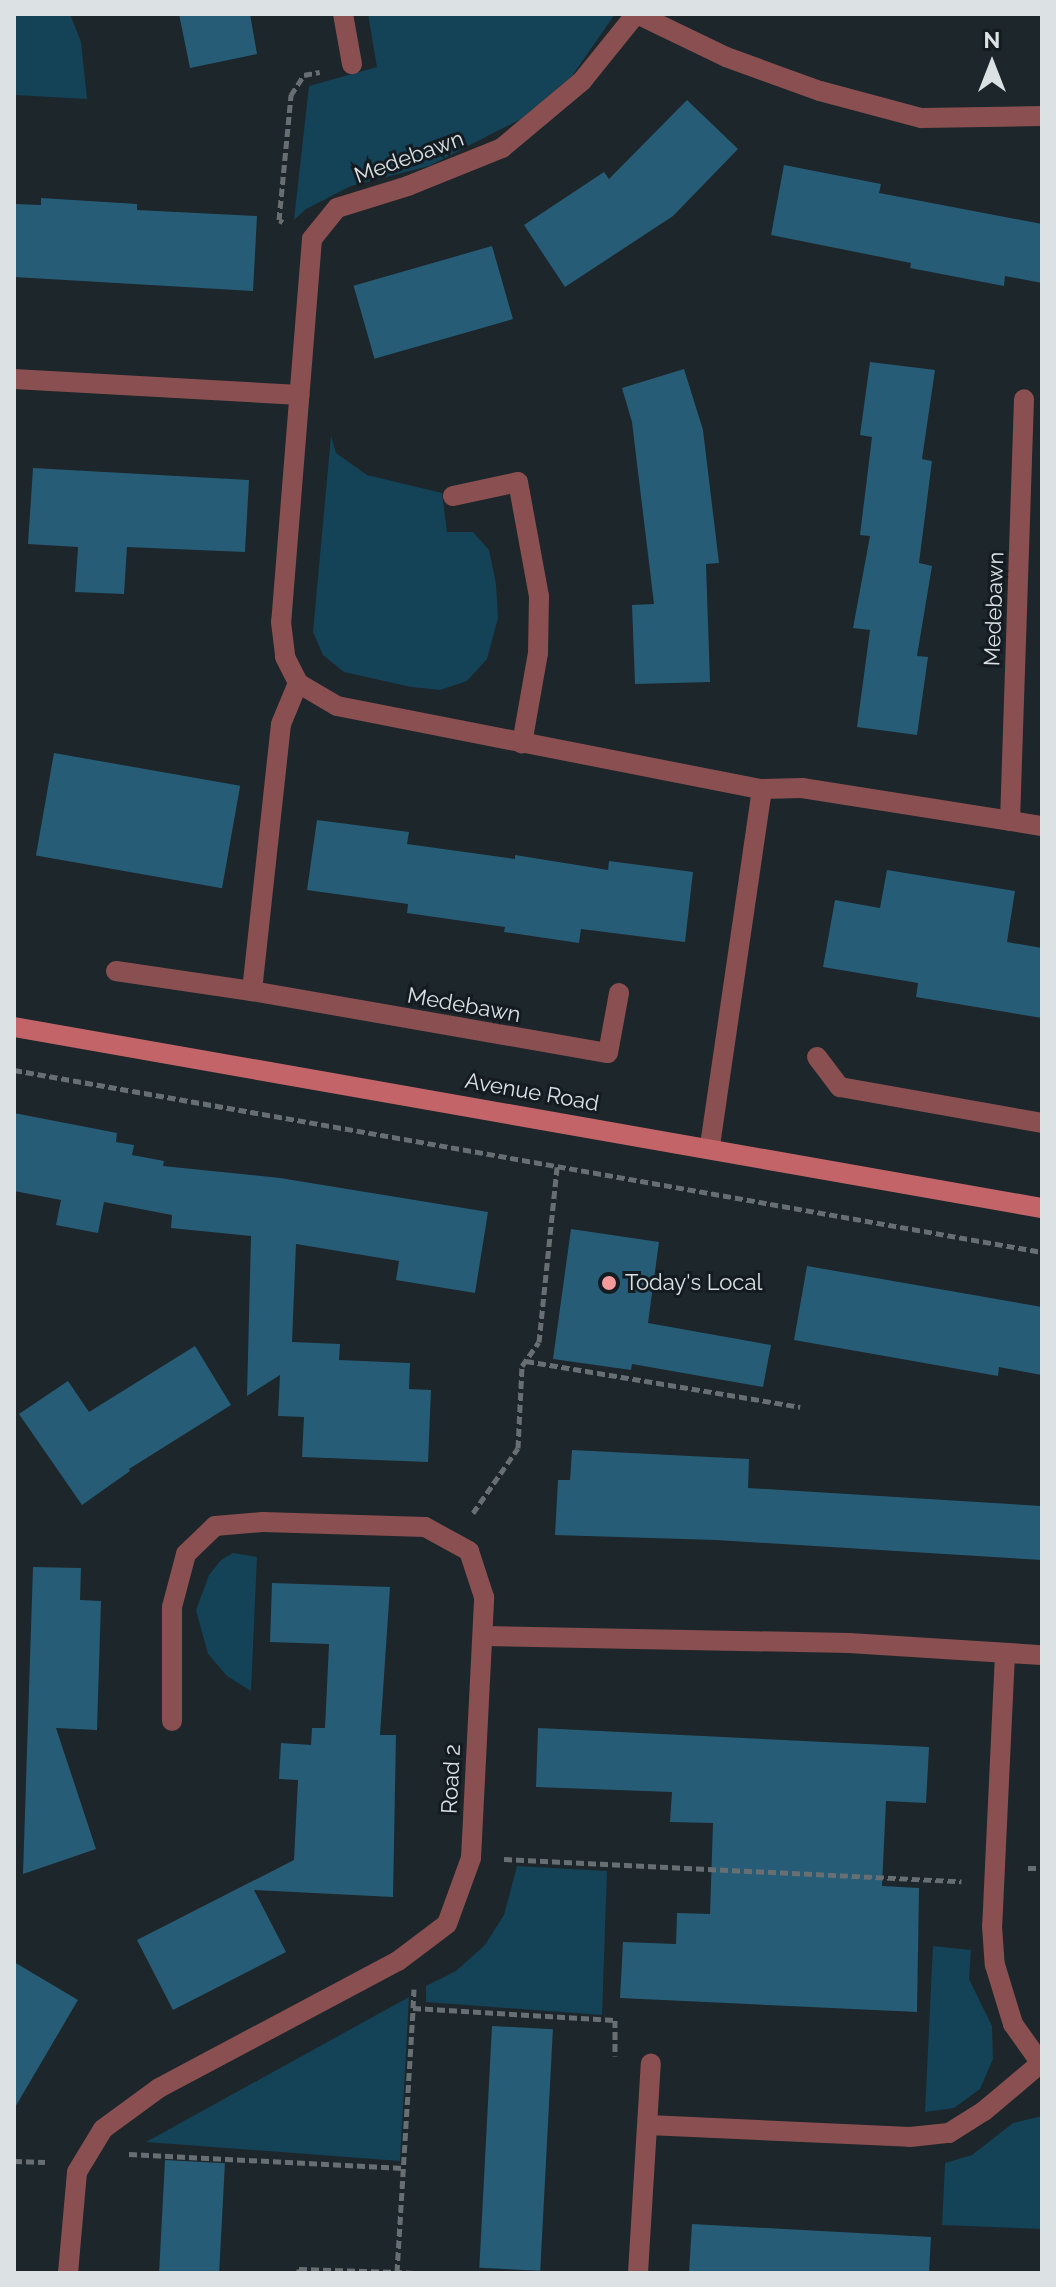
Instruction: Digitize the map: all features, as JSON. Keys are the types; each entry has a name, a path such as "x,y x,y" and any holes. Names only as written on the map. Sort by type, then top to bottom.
{"main road":[{"name":"Avenue Road","path":"14,1027 710,1147 1042,1208"}],"street":[{"path":"343,14 352,64"},
{"name":"Medebawn","path":"312,239 337,208 408,186 502,148 582,81 636,14 726,57 807,86 921,118 1042,116"},
{"path":"312,239 281,622 285,657 298,683 337,706 522,744 762,789 802,788 1042,826"},
{"path":"14,379 300,395"},
{"name":"Medebawn","path":"1010,821 1024,399"},
{"path":"453,496 518,482 539,596 538,653 522,744"},
{"path":"252,991 281,724 298,683"},
{"path":"710,1147 762,789"},
{"name":"Medebawn","path":"116,971 252,991 608,1053 619,993"},
{"path":"817,1057 840,1087 1042,1123"},
{"name":"Road 2","path":"68,2273 77,2172 103,2129 159,2088 398,1961 447,1924 471,1858 484,1597 469,1551 425,1527 263,1522 215,1526 186,1554 172,1607 172,1721"},
{"path":"483,1636 849,1643 1042,1655"},
{"path":"648,2125 910,2137 949,2133 984,2111 1041,2064 1013,2024 995,1965 992,1926 1005,1654"},
{"path":"638,2273 651,2063"}],"path":[{"path":"312,239 279,220 291,95 304,75 352,64"},
{"path":"14,1070 1042,1252"},
{"path":"453,1542 518,1448 522,1366 539,1342 557,1167"},
{"path":"526,1361 800,1407"},
{"path":"471,1858 994,1883"},
{"path":"397,2272 413,2008 615,2020 615,2062 651,2063"},
{"path":"89,2152 404,2168"},
{"path":"299,2273 299,2269 414,2273"}],"shaded area":[{"path":"14,14 70,14 81,42 87,99 14,95"},
{"path":"368,14 615,14 572,76 521,119 429,166 351,186 306,209 294,220 309,86 377,67"},
{"path":"331,436 336,453 367,475 442,493 447,532 473,532 489,550 496,584 498,618 487,659 467,681 440,690 411,687 344,672 323,655 313,632"},
{"path":"233,1553 257,1557 251,1691 227,1676 208,1654 196,1610 209,1575 221,1560"},
{"path":"517,1866 607,1871 602,2015 426,2002 426,1986 456,1971 485,1945 504,1915"},
{"path":"933,1946 971,1950 969,1979 992,2026 993,2059 980,2089 954,2108 925,2112"},
{"path":"409,1997 400,2161 146,2142"},
{"path":"1042,2116 1042,2229 942,2225 945,2163 972,2155 1013,2123"}],"building":[{"path":"179,14 250,14 257,54 190,68"},
{"path":"687,100 738,149 673,216 565,287 524,225 604,172 609,179"},
{"path":"784,165 881,184 879,193 1042,224 1042,283 1005,276 1004,286 910,268 911,263 771,235"},
{"path":"41,198 137,204 137,210 257,216 253,291 14,277 14,204 41,205"},
{"path":"492,246 513,319 375,359 354,286"},
{"path":"870,362 935,370 922,459 932,461 919,563 932,566 917,656 928,657 917,735 857,727 870,630 853,628 870,536 860,535 872,437 860,435"},
{"path":"684,369 703,430 719,563 706,564 710,682 635,684 632,605 654,604 632,422 622,388"},
{"path":"33,468 249,480 245,552 127,547 124,594 75,592 78,547 28,544"},
{"path":"54,753 240,786 222,888 36,855"},
{"path":"317,820 409,832 407,844 515,859 515,855 608,870 609,861 693,872 685,942 581,929 579,943 504,932 505,927 407,913 408,904 307,890"},
{"path":"887,870 1015,891 1007,942 1042,948 1042,1018 916,997 918,983 823,967 835,900 880,908"},
{"path":"14,1113 117,1133 116,1142 134,1145 132,1155 164,1161 163,1166 280,1178 488,1212 475,1293 396,1280 399,1261 296,1244 292,1342 340,1344 339,1360 410,1363 409,1389 431,1390 428,1462 302,1457 304,1417 278,1416 280,1375 247,1396 251,1236 171,1228 172,1215 104,1202 98,1233 56,1225 61,1200 14,1191"},
{"name":"Today's Local","path":"571,1229 659,1242 648,1323 771,1345 763,1387 632,1364 631,1370 553,1359"},
{"path":"807,1266 1042,1307 1042,1375 999,1367 998,1376 794,1340"},
{"path":"195,1346 231,1405 129,1469 82,1505 19,1414 68,1381 89,1412"},
{"path":"572,1450 749,1459 748,1488 1042,1506 1042,1560 716,1540 555,1535 558,1480 570,1480"},
{"path":"33,1567 81,1568 80,1600 101,1601 97,1730 56,1728 96,1849 23,1874"},
{"path":"272,1583 390,1587 380,1735 396,1735 393,1897 254,1890 286,1952 173,2010 137,1940 294,1860 298,1780 279,1779 281,1743 311,1745 312,1728 325,1728 329,1644 270,1642"},
{"path":"538,1728 929,1747 926,1803 886,1801 882,1886 919,1888 917,2012 620,1998 623,1942 676,1944 677,1913 710,1914 713,1823 670,1822 672,1792 536,1787"},
{"path":"14,1962 78,2000 14,2109"},
{"path":"492,2026 553,2029 540,2271 479,2268"},
{"path":"165,2160 225,2163 219,2273 159,2273"},
{"path":"692,2224 931,2237 929,2273 689,2273"}],"place":[{"name":"Today's Local","path":"609,1283"}]}
